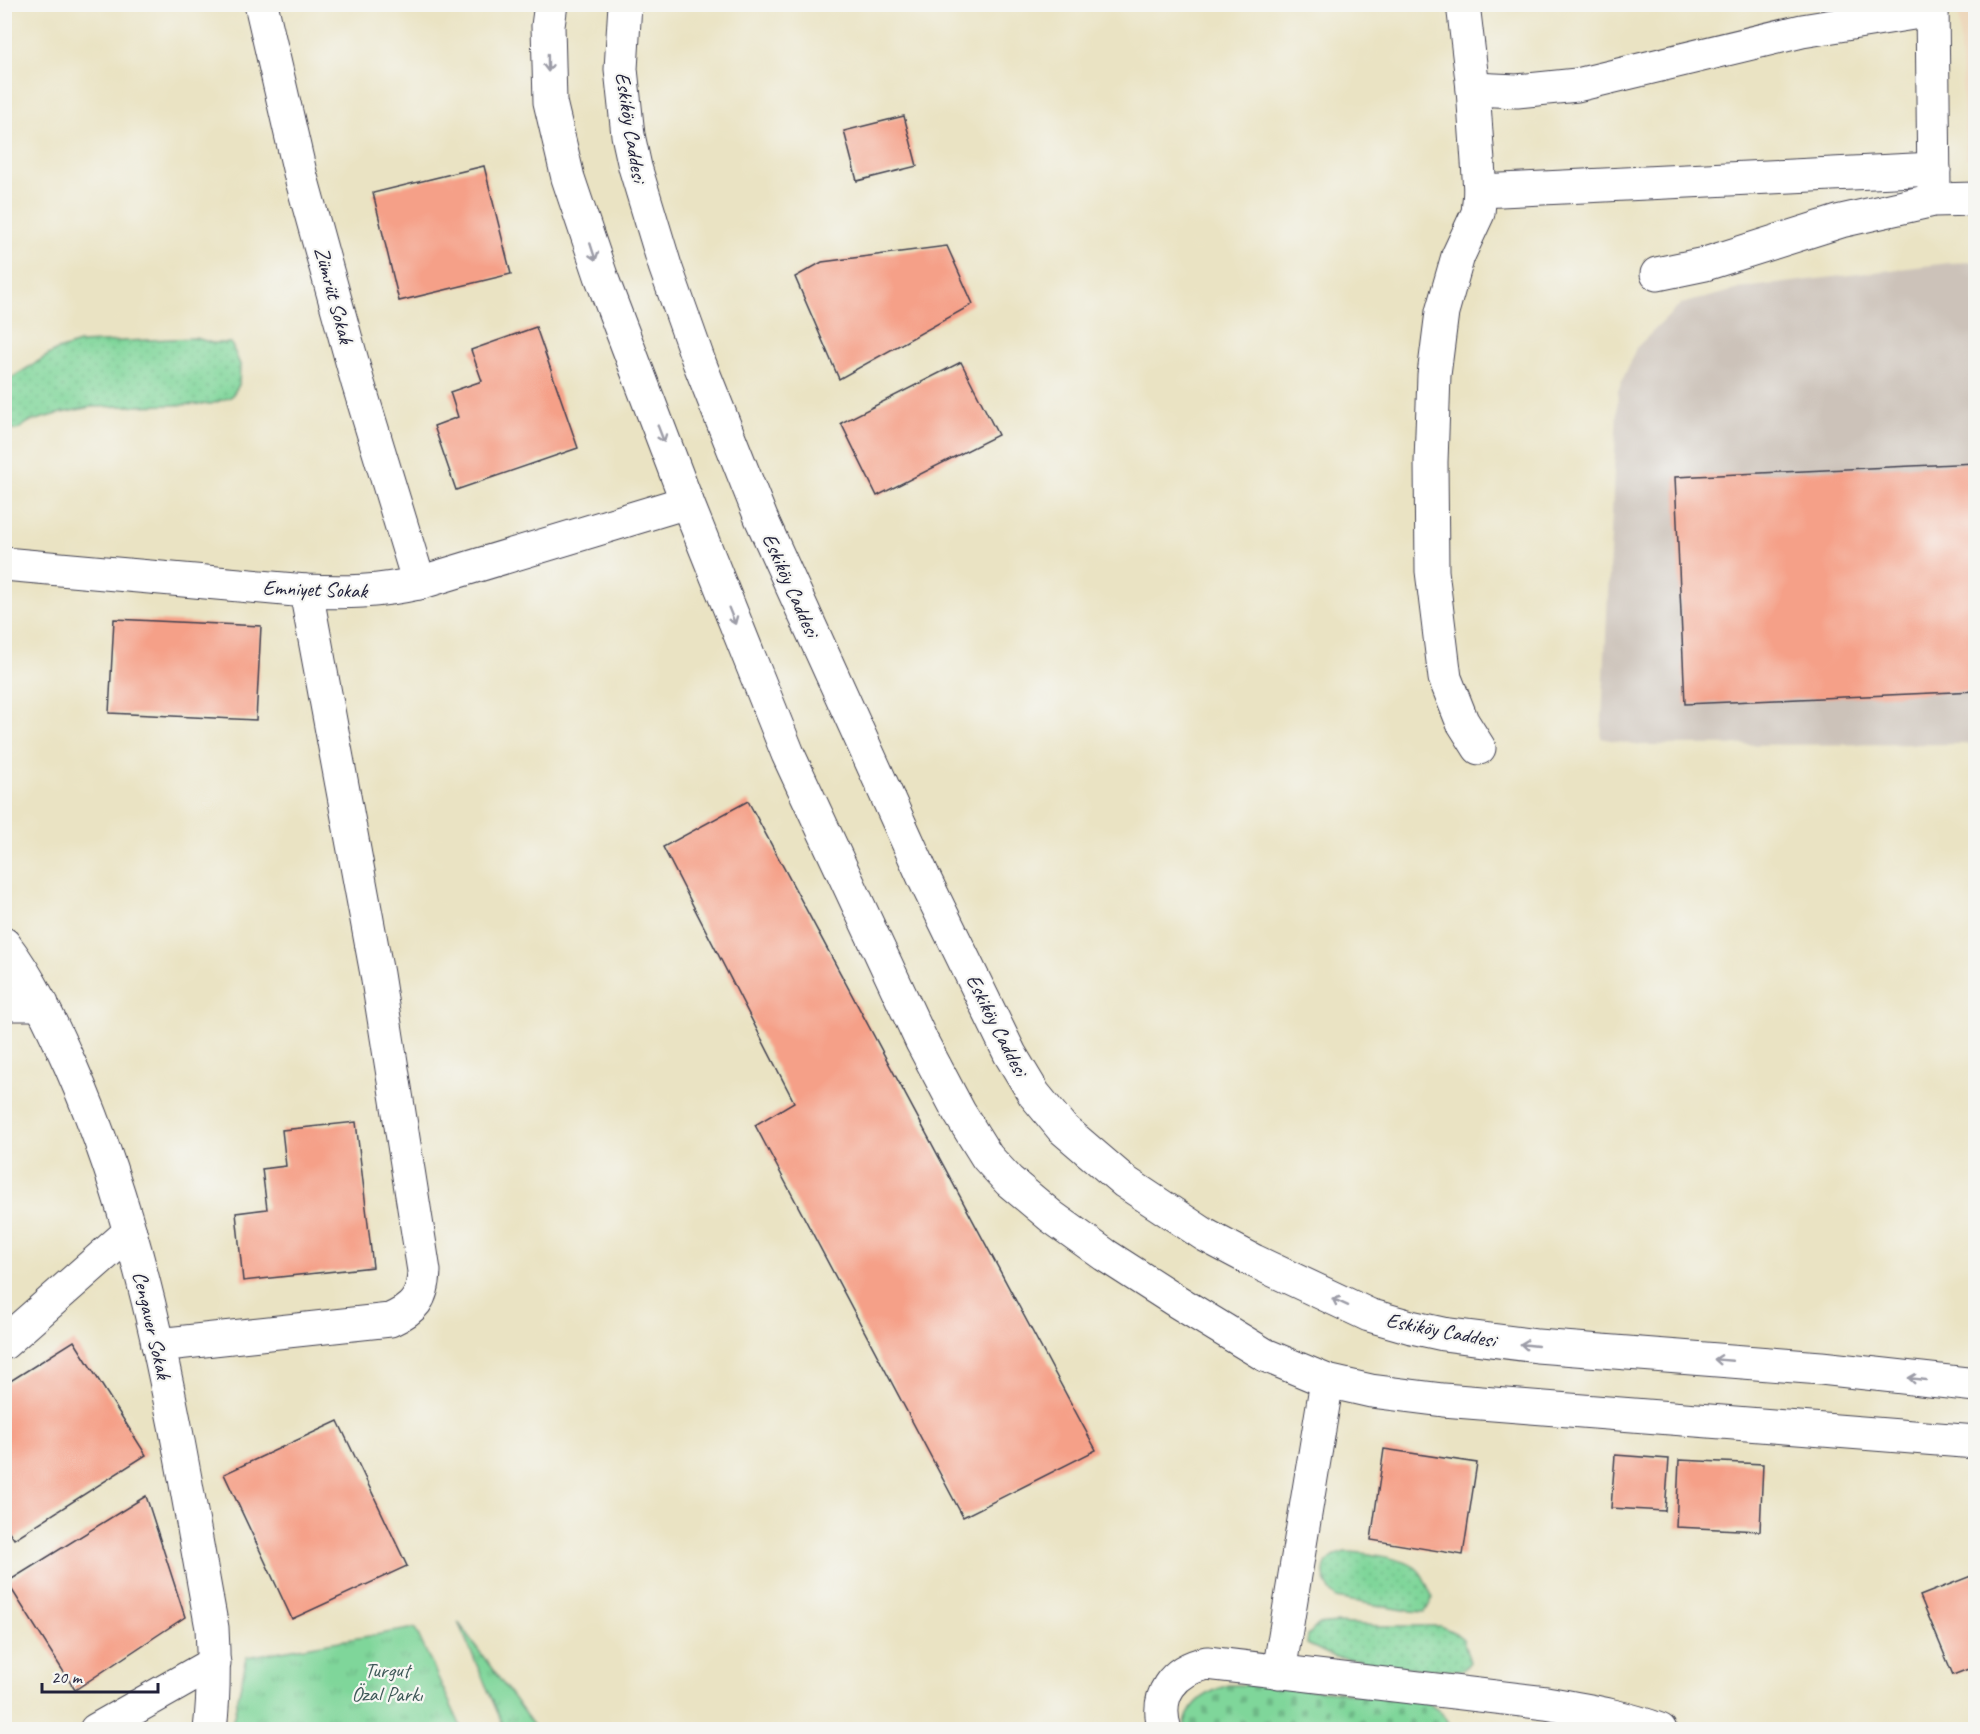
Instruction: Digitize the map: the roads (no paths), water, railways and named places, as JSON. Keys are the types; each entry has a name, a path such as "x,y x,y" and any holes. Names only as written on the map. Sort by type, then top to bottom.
{"street":[{"name":"Zümrüt Sokak","path":"261,4 301,177 358,382 419,583"},
{"path":"551,4 548,26 550,102 568,178 601,276 687,502 788,754 922,1042 958,1113 987,1157 1028,1198 1105,1255 1266,1355 1327,1381 1371,1391 1443,1400 1976,1442"},
{"name":"Eskiköy Caddesi","path":"625,4 621,69 628,135 645,204 699,362 761,518 925,880 1010,1054 1034,1094 1062,1128 1125,1182 1205,1235 1369,1316 1411,1328 1537,1346 1810,1367 1976,1385"},
{"path":"1463,4 1473,89 1480,191 1478,213 1458,256 1442,312 1434,375 1431,462 1432,571 1445,678 1462,721 1479,748"},
{"path":"1473,89 1517,91 1577,85 1802,31 1932,7 1934,184"},
{"path":"1480,191 1934,184 1976,199"},
{"path":"1657,274 1705,264 1841,222 1934,184"},
{"name":"Emniyet Sokak","path":"4,564 306,591 355,593 388,590 419,583 687,502"},
{"path":"158,1345 390,1320 404,1314 415,1304 424,1283 424,1271 377,974 306,591"},
{"name":"Cengaver Sokak","path":"4,944 42,1004 87,1105 130,1232 158,1345 212,1628 214,1663 210,1730"},
{"path":"4,1004 42,1004"},
{"path":"4,1342 130,1232"},
{"path":"1278,1672 1327,1381"},
{"path":"96,1730 214,1663"},
{"path":"1166,1730 1161,1717 1166,1691 1176,1676 1191,1666 1207,1663 1546,1703 1642,1723 1660,1730"}],"park label":[{"name":"Turgut Özal Parkı","path":"387,1682"}]}
